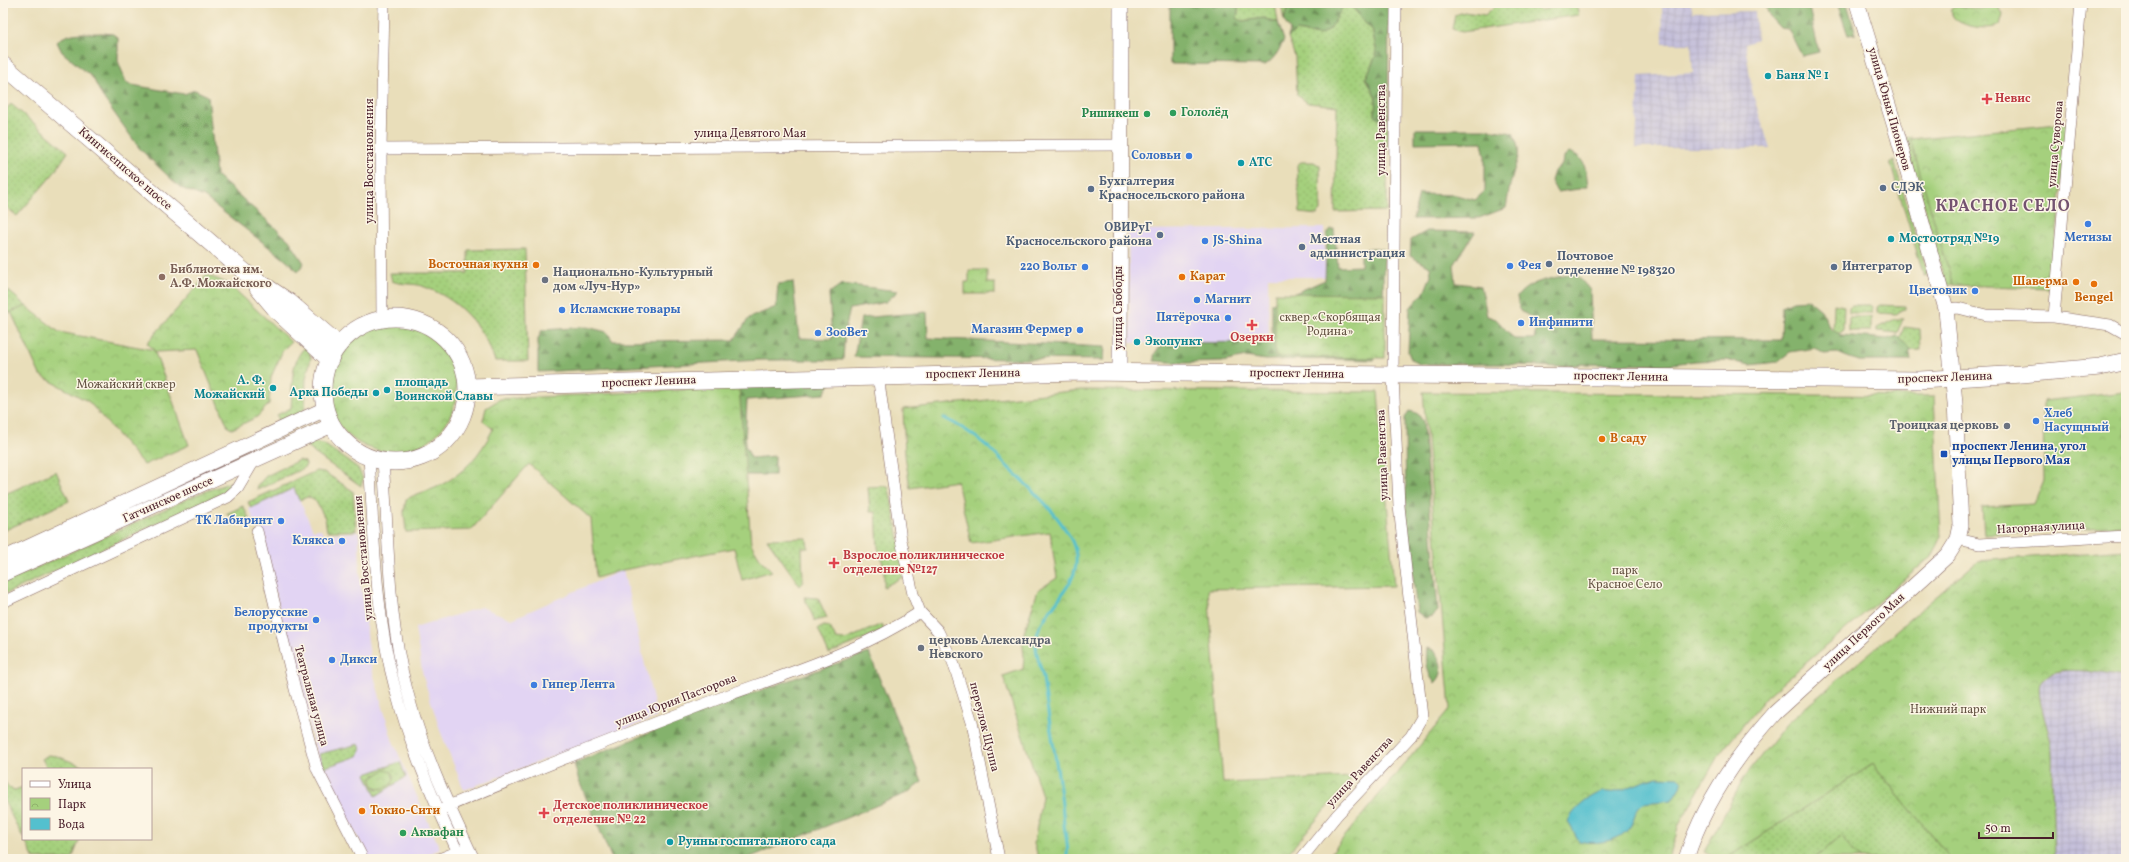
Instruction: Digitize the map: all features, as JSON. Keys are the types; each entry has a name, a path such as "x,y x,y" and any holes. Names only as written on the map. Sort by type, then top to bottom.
{"main road":[{"name":"улица Свободы","path":"1120,372 1121,3"},
{"name":"улица Юных Пионеров","path":"1857,3 1898,137 1946,309 1953,380"},
{"name":"Кингисеппское шоссе","path":"3,64 247,274 289,302 339,345"},
{"name":"Кингисеппское шоссе","path":"247,274 279,313 330,360"},
{"path":"382,319 402,319 422,323 447,340 463,365 467,387 465,406 459,425 443,445 421,458 409,461 376,459 349,445 332,425 325,409 323,392 325,376 330,360 339,345 360,327 382,319"},
{"name":"проспект Ленина","path":"467,387 878,375 1120,372 1393,376 1953,380 2100,367 2126,361"},
{"name":"улица Первого Мая","path":"1686,859 1703,816 1718,790 1752,739 1775,713 1948,555 1958,539 1961,526 1961,500 1953,380"},
{"name":"Гатчинское шоссе","path":"3,560 325,409"},
{"name":"Гатчинское шоссе","path":"3,574 332,425"}],"street":[{"name":"улица Восстановления","path":"382,319 381,149 384,3"},
{"name":"улица Равенства","path":"1301,859 1337,815 1411,736 1422,717 1399,506 1393,376 1396,3"},
{"name":"улица Суворова","path":"2054,316 2081,3"},
{"name":"улица Девятого Мая","path":"381,149 1120,146"},
{"path":"1946,309 1958,308 1986,315 2054,316 2110,325 2126,334"},
{"name":"переулок Щуппа","path":"878,375 901,540 913,594 920,612 938,631 954,662 972,722 999,859"},
{"name":"улица Восстановления","path":"376,459 398,647 406,690 420,734 474,859"},
{"name":"улица Восстановления","path":"376,459 377,589 385,641 396,692 416,753 459,855"},
{"path":"3,602 228,497 238,488 254,461"},
{"name":"Театральная улица","path":"257,531 294,689 317,769 362,859"},
{"name":"Нагорная улица","path":"1958,539 1979,544 2126,536"},
{"name":"улица Юрия Пасторова","path":"439,810 572,754 822,660 884,634 920,612"},
{"path":"439,859 459,855 468,847"}],"shaded area":[{"path":"1662,3 1691,4 1693,12 1755,11 1757,40 1745,44 1753,95 1770,148 1636,148 1639,76 1693,73 1691,44 1663,44"},
{"path":"1324,228 1325,277 1268,277 1269,342 1130,343 1128,230"},
{"path":"294,488 313,530 321,529 323,534 359,532 360,577 371,666 392,739 440,849 418,859 370,859 330,788 317,757 260,533 249,509"},
{"path":"623,570 657,717 464,790 441,733 423,676 415,628 481,607 512,619"},
{"path":"2065,671 2088,671 2126,677 2126,859 2054,859 2052,744 2039,697 2039,688 2041,681 2050,674"}],"green space":[{"path":"1170,3 1239,3 1237,18 1242,21 1264,18 1272,22 1278,22 1284,40 1274,57 1265,65 1170,64"},
{"path":"1239,3 1275,3 1278,22 1272,22 1264,18 1242,21 1237,18"},
{"path":"1281,3 1288,3 1284,21"},
{"path":"1288,3 1345,3 1330,29 1319,35 1296,31 1288,37 1290,30 1284,21"},
{"path":"1345,3 1349,3 1365,23 1372,29 1377,53 1366,78 1376,97 1375,115 1384,117 1388,115 1387,211 1335,212 1337,106 1308,103 1297,95 1295,57 1288,37 1296,31 1319,35 1339,13"},
{"path":"1349,3 1389,3 1388,115 1380,120 1375,115 1376,97 1366,78 1377,53 1372,29 1365,23"},
{"path":"1499,3 1523,3 1541,10 1550,8 1557,3 1575,3 1579,15 1462,32 1452,29 1455,15 1464,12 1485,15"},
{"path":"1765,3 1808,3 1819,52 1802,56 1788,29 1780,28 1769,16"},
{"path":"1837,3 1847,3 1856,34 1848,35"},
{"path":"1995,4 1999,6 2003,14 2000,25 1995,27 1988,28 1970,26 1956,20 1952,15 1952,9 1957,6 1980,9"},
{"path":"72,34 113,34 118,38 118,61 126,82 132,85 184,94 195,90 208,96 216,175 289,240 304,263 298,271 204,197 181,188 167,175 140,149 102,96 93,78 62,52 57,42"},
{"path":"11,104 68,152 54,173 17,216 3,204 3,121 5,120 3,112"},
{"path":"2068,123 2051,288 1953,285 1910,139"},
{"path":"1415,129 1487,129 1513,133 1518,147 1518,156 1510,185 1506,208 1479,218 1413,219 1419,194 1456,195 1475,200 1485,191 1485,157 1482,142 1415,143"},
{"path":"1910,136 1953,284 1946,286 1905,139"},
{"path":"1569,152 1575,154 1582,161 1586,170 1588,186 1579,189 1557,192 1551,181 1554,171 1562,165 1563,158"},
{"path":"1894,161 1928,275 1924,276 1890,162"},
{"path":"1301,162 1314,162 1320,166 1321,211 1317,215 1300,213 1297,165"},
{"path":"1331,229 1334,229 1338,267 1361,266 1361,251 1370,248 1385,250 1383,320 1379,347 1374,360 1266,360 1246,357 1222,362 1185,363 1154,361 1154,355 1156,352 1167,343 1269,342 1272,337 1272,303 1325,280 1327,234"},
{"path":"1427,231 1475,232 1454,265 1456,283 1481,286 1487,316 1496,319 1514,339 1534,339 1536,329 1533,319 1520,311 1517,297 1522,291 1543,280 1575,273 1590,290 1592,339 1781,340 1782,306 1793,301 1809,300 1821,310 1831,329 1841,335 1887,339 1898,336 1909,348 1911,361 1858,361 1837,353 1824,354 1815,348 1790,352 1777,362 1750,365 1726,360 1695,361 1665,365 1584,364 1556,367 1504,364 1419,364 1411,359 1408,352 1410,308 1425,291 1431,275 1430,267 1410,256 1411,240"},
{"path":"525,249 528,361 495,361 484,336 468,315 458,306 435,291 422,286 392,281 390,273 468,273 468,250"},
{"path":"969,270 987,270 987,283 995,283 995,294 965,294 965,282 969,282"},
{"path":"207,275 229,284 291,342 283,350 271,377 269,404 257,417 232,429 228,427 197,350 156,352 147,343"},
{"path":"793,282 799,338 832,339 829,293 842,284 898,291 886,302 850,309 845,330 843,360 761,360 538,372 538,339 542,330 587,327 607,332 613,341 734,340 749,318 776,307 778,284"},
{"path":"3,286 26,306 3,316"},
{"name":"сквер «Скорбящая Родина»","path":"1275,293 1385,294 1385,358 1275,357"},
{"path":"1834,304 1844,306 1843,331 1833,337"},
{"path":"1852,305 1870,305 1872,307 1872,313 1849,313 1849,307"},
{"path":"1880,305 1905,306 1905,309 1896,314 1877,313 1877,307"},
{"name":"Можайский сквер","path":"26,306 59,332 154,350 189,445 144,465 89,402 40,375 11,312"},
{"path":"927,312 928,338 1105,347 1104,360 854,357 861,318"},
{"path":"1849,317 1871,317 1871,331 1849,331"},
{"path":"1895,319 1903,319 1897,333 1877,331 1877,328"},
{"path":"392,322 417,327 438,341 452,362 457,387 452,412 438,433 417,447 392,452 367,447 346,433 332,412 327,387 332,362 346,341 367,327"},
{"path":"1904,327 1920,329 1921,350 1895,351"},
{"path":"307,346 311,358 306,378 305,407 302,412 280,424 277,415 291,408 293,374 297,358"},
{"path":"832,381 824,394 747,400 745,445 751,458 775,456 775,475 746,475 726,461 697,389"},
{"path":"739,387 751,544 761,560 772,571 742,580 734,548 623,570 596,578 591,519 529,464 471,530 406,532 404,512 406,500 446,482 470,463 483,447 493,429 483,421 486,408 500,399"},
{"path":"1081,390 1378,392 1394,586 1208,589 1223,783 1353,777 1283,859 1039,859 1034,844 1042,796 1003,676 1023,669 1024,656 1022,639 1038,590 1057,578 1050,532 971,543 957,481 910,488 905,455 903,409"},
{"name":"парк Красное Село","path":"1423,392 1934,396 1941,536 1932,556 1767,696 1718,756 1679,825 1669,859 1326,859 1450,709"},
{"path":"2126,392 2126,526 1984,534 1982,507 2034,504 2044,480 2043,401"},
{"path":"1409,411 1417,413 1423,421 1438,611 1433,616 1425,618 1417,612 1406,517 1405,418"},
{"path":"314,442 324,444 358,468 363,479 361,486 314,453 306,444"},
{"path":"299,460 305,462 306,465 304,468 257,490 258,485 266,476"},
{"path":"56,471 69,501 3,531 3,495"},
{"path":"316,471 324,472 353,491 356,531 327,531 325,518 315,500 308,497 299,500 294,488 251,508 248,502"},
{"path":"234,481 235,483 227,491 3,595 3,583 198,494"},
{"path":"885,486 889,488 906,575 884,587 884,567 878,548 876,512 870,512 868,487"},
{"path":"243,506 253,526 226,514"},
{"path":"807,538 808,548 802,548 803,583 800,586 767,539"},
{"name":"Нижний парк","path":"2126,550 2126,677 2069,670 2048,675 2041,681 2039,686 2039,694 2052,748 2054,859 1951,859 1873,764 1725,859 1718,859 1704,852 1745,776 1787,723 1978,561"},
{"path":"804,597 818,598 827,618 815,621"},
{"path":"882,624 884,630 829,654 818,629 824,626 830,627 836,639 845,640"},
{"path":"1427,648 1434,650 1441,667 1440,675 1435,683 1428,671"},
{"path":"869,653 922,782 907,793 746,859 612,859 579,781 574,763 684,719"},
{"path":"359,744 361,749 358,756 323,768 319,754"},
{"path":"48,755 57,756 87,768 47,768 42,759"},
{"path":"400,762 406,777 376,796 366,774","holes":["392,772 394,776 392,784 377,789 373,786 372,780 375,775"]},
{"path":"1873,764 1951,859 1860,859 1841,836 1814,859 1725,859"},
{"path":"384,770 392,772 394,780 387,787 377,788 372,784 372,778"},
{"path":"3,779 9,788 15,790 22,787 22,836 3,799"},
{"path":"1841,836 1860,859 1814,859"},
{"path":"24,840 80,840 72,859 34,859"}],"water":[{"path":"1657,777 1680,778 1683,782 1672,800 1643,803 1640,805 1627,831 1615,839 1593,843 1579,841 1568,822 1573,813 1582,804 1592,796 1602,792 1615,792"}],"waterway":[{"path":"944,418 966,430 987,446 1044,502 1065,529 1071,539 1076,555 1075,570 1070,583 1044,619 1038,631 1036,645 1043,678 1060,787 1067,846 1066,859"}],"place":[{"name":"Баня № 1","path":"1768,76"},
{"name":"Невис","path":"1987,99"},
{"name":"Гололёд","path":"1173,113"},
{"name":"Ришикеш","path":"1147,114"},
{"name":"Соловьи","path":"1189,156"},
{"name":"АТС","path":"1241,163"},
{"name":"СДЭК","path":"1883,188"},
{"name":"Бухгалтерия Красносельского района","path":"1091,189"},
{"name":"Метизы","path":"2088,224"},
{"name":"ОВИРуГ Красносельского района","path":"1160,235"},
{"name":"Мостоотряд №19","path":"1891,239"},
{"name":"JS-Shina","path":"1205,241"},
{"name":"Местная администрация","path":"1302,247"},
{"name":"Почтовое отделение № 198320","path":"1549,264"},
{"name":"Восточная кухня","path":"536,265"},
{"name":"Фея","path":"1510,266"},
{"name":"220 Вольт","path":"1085,267"},
{"name":"Интегратор","path":"1834,267"},
{"name":"Библиотека им. А.Ф. Можайского","path":"162,277"},
{"name":"Карат","path":"1182,277"},
{"name":"Национально-Культурный дом «Луч-Нур»","path":"545,280"},
{"name":"Шаверма","path":"2076,282"},
{"name":"Bengel","path":"2094,284"},
{"name":"Цветовик","path":"1975,291"},
{"name":"Магнит","path":"1197,300"},
{"name":"Исламские товары","path":"562,310"},
{"name":"Пятёрочка","path":"1228,318"},
{"name":"Инфинити","path":"1521,323"},
{"name":"Озерки","path":"1252,325"},
{"name":"Магазин Фермер","path":"1080,330"},
{"name":"ЗооВет","path":"818,333"},
{"name":"Экопункт","path":"1137,342"},
{"name":"А. Ф. Можайский","path":"273,388"},
{"name":"площадь Воинской Славы","path":"387,390"},
{"name":"Арка Победы","path":"376,393"},
{"name":"Хлеб Насущный","path":"2036,421"},
{"name":"Троицкая церковь","path":"2007,426"},
{"name":"В саду","path":"1602,439"},
{"name":"проспект Ленина, угол улицы Первого Мая","path":"1944,454"},
{"name":"ТК Лабиринт","path":"281,521"},
{"name":"Клякса","path":"342,541"},
{"name":"Взрослое поликлиническое отделение №127","path":"834,563"},
{"name":"Белорусские продукты","path":"316,620"},
{"name":"церковь Александра Невского","path":"921,648"},
{"name":"Дикси","path":"332,660"},
{"name":"Гипер Лента","path":"534,685"},
{"name":"Токио-Сити","path":"362,811"},
{"name":"Детское поликлиническое отделение № 22","path":"544,813"},
{"name":"Аквафан","path":"403,833"},
{"name":"Руины госпитального сада","path":"670,842"}],"district":[{"name":"КРАСНОЕ СЕЛО","path":"2003,207"}]}
